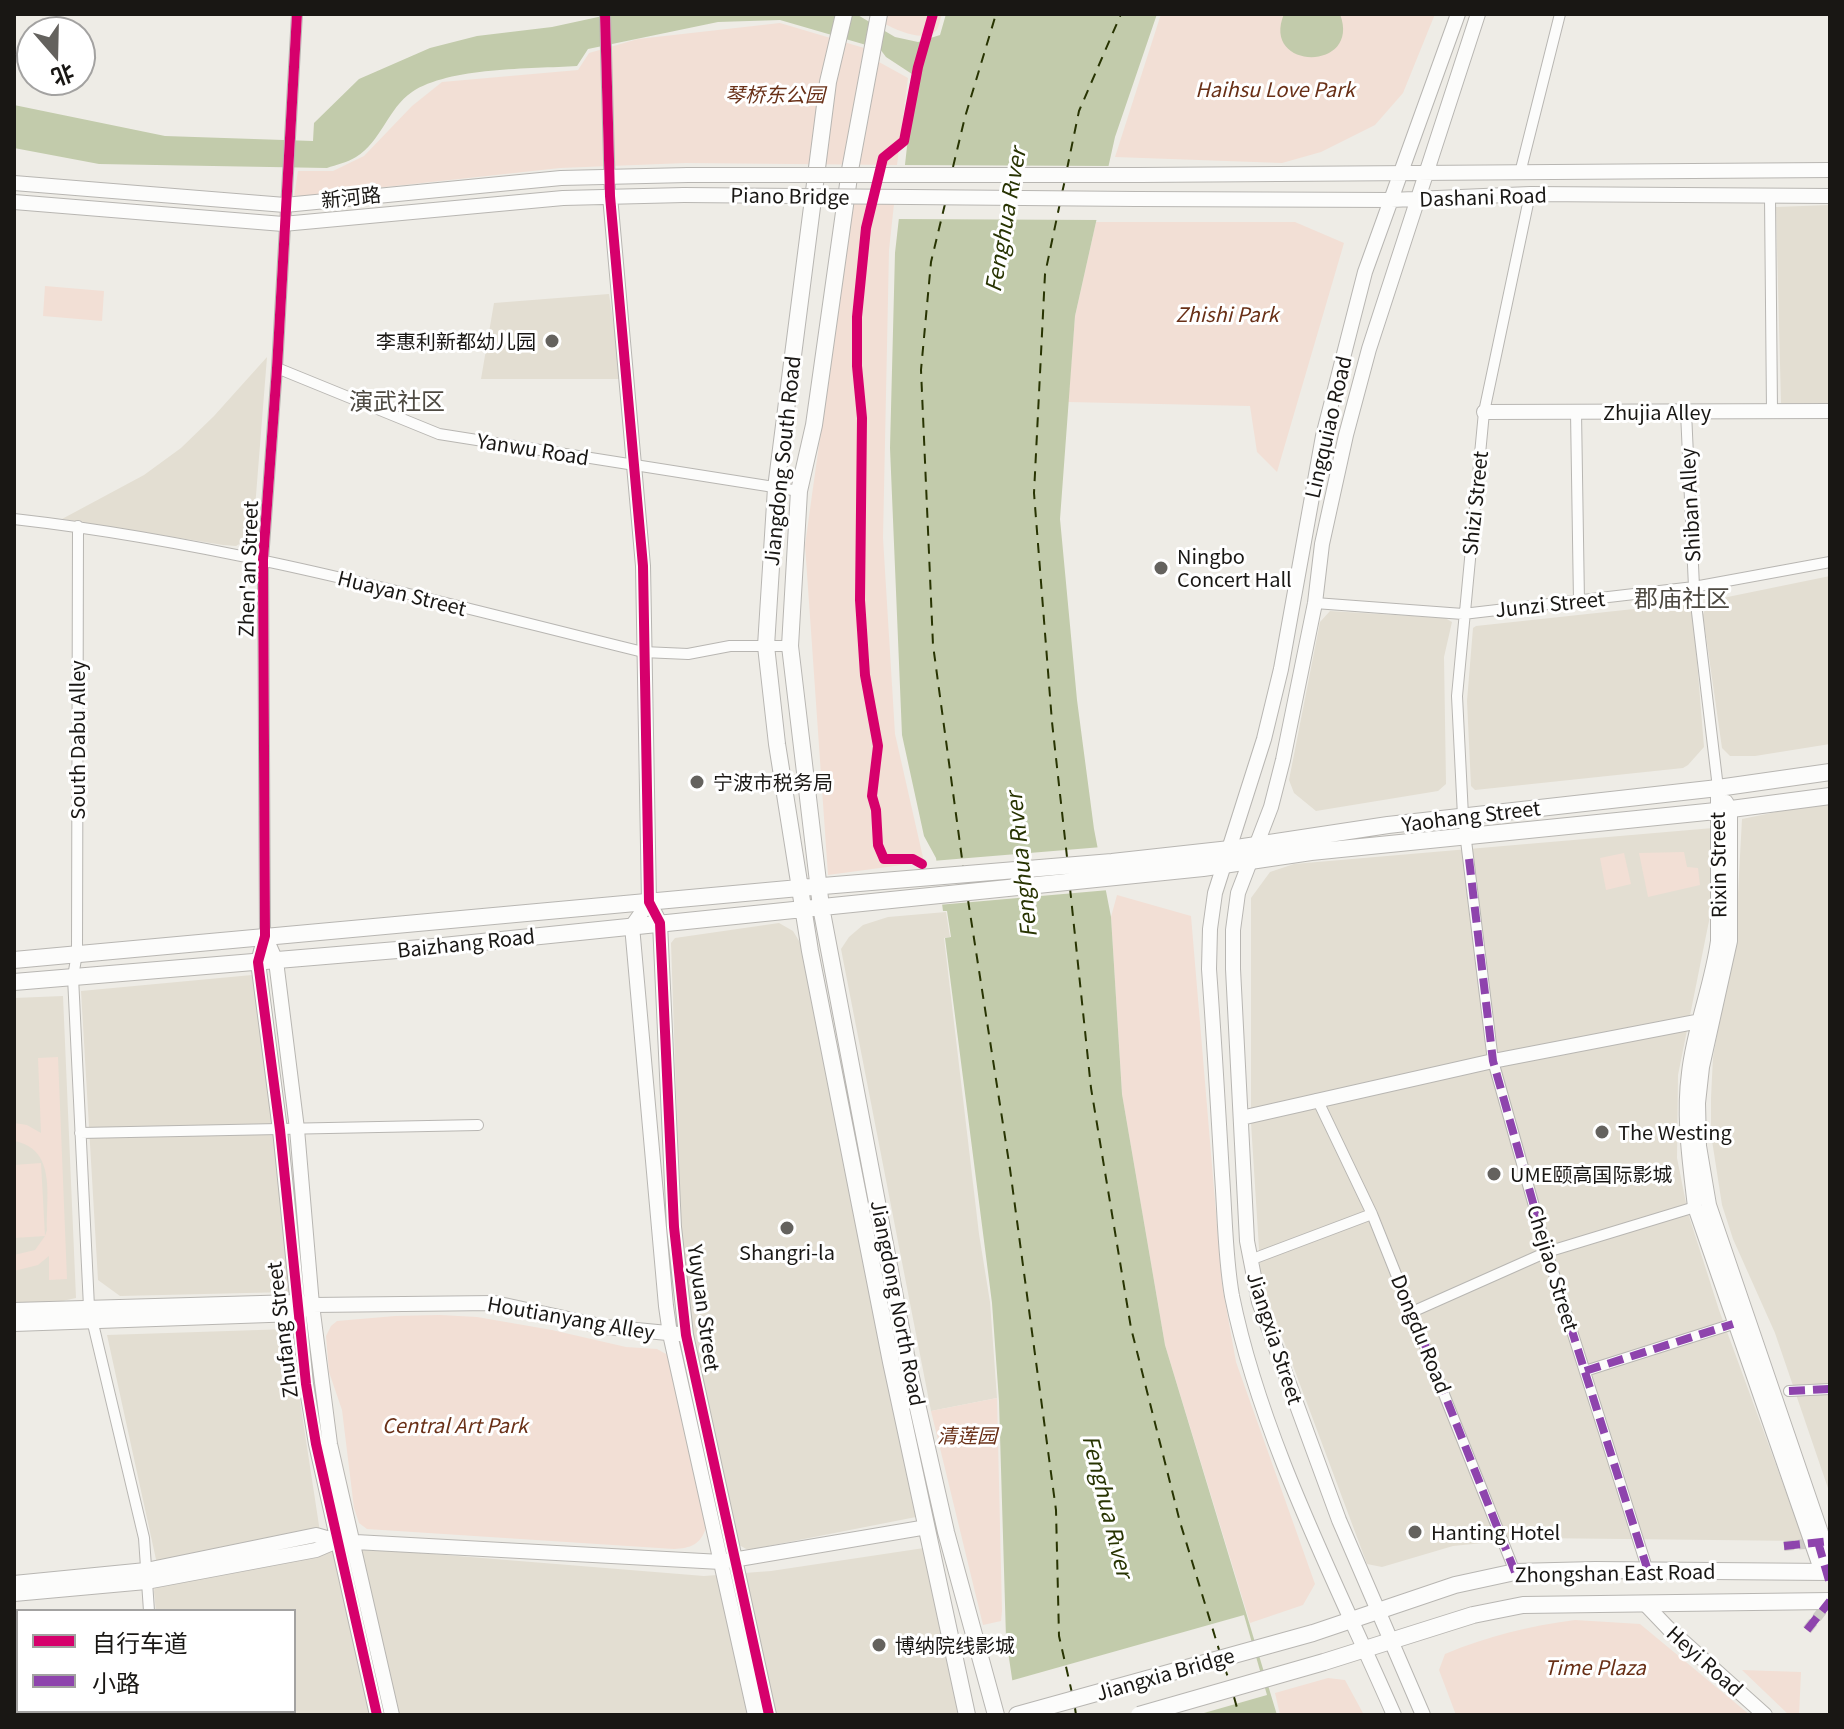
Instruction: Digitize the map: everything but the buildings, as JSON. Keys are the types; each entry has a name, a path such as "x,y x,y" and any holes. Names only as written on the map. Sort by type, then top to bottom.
{"main road":[{"name":"Jiangdong South Road","path":"802,909 766,646 776,488 828,82 844,14"},
{"name":"Jiangdong South Road","path":"818,886 790,646 799,491 814,425 850,170 879,14"},
{"name":"Yaohang Street","path":"919,888 1227,857 1255,845 1463,816 1718,788 1830,772"},
{"name":"Yaohang Street","path":"1227,857 1248,862 1830,796"},
{"name":"Baizhang Road","path":"14,960 818,886 853,884 919,888"},
{"name":"Jiangdong North Road","path":"818,886 906,1355 946,1532 996,1715"},
{"name":"Baizhang Road","path":"14,982 276,961 802,909 919,888"},
{"name":"Jiangdong North Road","path":"802,909 891,1362 967,1715"},
{"name":"Zhongshan East Road","path":"1313,1633 1455,1585 1515,1572 1827,1568"},
{"name":"Zhongshan East Road","path":"1324,1662 1473,1615 1523,1605 1830,1601"},
{"name":"Jiangxia Bridge","path":"1017,1715 1313,1633"},
{"name":"Jiangxia Bridge","path":"1139,1715 1324,1662"}],"street":[{"name":"Zhen'an Street","path":"265,936 263,560 297,14"},
{"path":"605,14 610,196 643,566 649,902 632,926"},
{"name":"Lingquiao Road","path":"1227,857 1264,739 1281,669 1323,436 1365,272 1458,14"},
{"name":"Lingquiao Road","path":"1255,845 1271,807 1283,760 1315,603 1322,544 1369,349 1478,14"},
{"path":"1520,173 1560,14"},
{"name":"Dashani Road","path":"1140,175 1830,170"},
{"name":"新河路","path":"14,183 285,205 561,178 688,175"},
{"name":"Piano Bridge","path":"688,175 1140,175"},
{"name":"Dashani Road","path":"1136,199 1391,200 1530,194 1830,196"},
{"name":"Shizi Street","path":"1463,816 1457,696 1484,412 1530,194"},
{"name":"新河路","path":"14,202 283,224 563,198 684,195"},
{"name":"Piano Bridge","path":"684,195 1136,199"},
{"path":"1770,197 1772,411"},
{"name":"Yanwu Road","path":"277,368 439,434 799,491"},
{"name":"Zhujia Alley","path":"1484,412 1830,411"},
{"path":"1576,412 1579,602"},
{"name":"Shiban Alley","path":"1686,412 1694,587 1718,788"},
{"name":"Huayan Street","path":"14,519 78,526 263,560 643,652 688,654 730,646 790,646"},
{"name":"South Dabu Alley","path":"78,526 77,953 73,977 90,1313 144,1538 149,1609"},
{"name":"Junzi Street","path":"1315,603 1463,614 1694,587 1830,562"},
{"name":"Rixin Street","path":"1718,788 1723,810 1730,941 1702,1067 1698,1103 1699,1146 1709,1205 1827,1568"},
{"name":"Rixin Street","path":"1723,810 1718,941 1689,1070 1686,1103 1687,1148 1695,1207 1733,1324 1827,1568"},
{"name":"Chejiao Street","path":"1463,816 1493,1061 1547,1252 1648,1571"},
{"name":"Jiangxia Street","path":"1255,845 1238,890 1233,930 1250,1260 1259,1302 1339,1520 1423,1715"},
{"name":"Jiangxia Street","path":"1227,857 1212,910 1209,969 1232,1293 1247,1356 1264,1408 1313,1534 1394,1715"},
{"name":"Yuyuan Street","path":"649,902 660,923 674,1227 686,1335 755,1715"},
{"name":"Yuyuan Street","path":"632,926 670,1334 769,1715"},
{"name":"Zhufang Street","path":"265,936 276,961 297,1129 312,1305 330,1444 344,1541 377,1715"},
{"name":"Zhufang Street","path":"265,936 258,962 280,1130 296,1308 316,1444 392,1715"},
{"path":"1241,1118 1493,1061 1700,1021"},
{"name":"Dongdu Road","path":"1317,1099 1372,1214 1515,1572"},
{"path":"80,1133 478,1125"},
{"path":"1412,1312 1547,1252 1695,1207"},
{"path":"1250,1260 1372,1214"},
{"name":"Houtianyang Alley","path":"14,1310 90,1313 296,1308 312,1305 495,1303 605,1327 686,1335"},
{"name":"Houtianyang Alley","path":"14,1324 90,1313"},
{"path":"1585,1371 1733,1324"},
{"path":"1789,1391 1830,1389"},
{"path":"14,1594 316,1550 344,1541 728,1561 927,1527"},
{"path":"14,1583 146,1576"},
{"name":"Heyi Road","path":"1646,1605 1765,1715"}],"shaded area":[{"path":"1830,205 1830,403 1781,403 1776,207"},
{"name":"李惠利新都幼儿园","path":"609,294 622,379 481,379 494,303"},
{"path":"267,357 253,533 246,540 236,546 223,545 62,519 144,475 181,448"},
{"path":"1830,576 1830,744 1755,756 1730,756 1722,748 1703,615 1708,601"},
{"path":"1671,605 1688,606 1693,611 1704,747 1688,765 1475,790 1471,786 1467,701 1473,628"},
{"path":"1330,611 1445,618 1452,622 1444,657 1446,784 1438,791 1316,811 1294,793 1289,780 1320,622"},
{"path":"1830,801 1830,1494 1775,1333 1733,1239 1722,1205 1711,1134 1711,1098 1713,1057 1736,930 1742,819"},
{"path":"1713,828 1711,911 1678,1075 1677,1158 1688,1213 1719,1310 1804,1541 1533,1538 1453,1546 1382,1567 1367,1564 1261,1280 1251,1123 1251,898 1270,872 1294,864"},
{"path":"946,912 950,937 944,938 990,1302 997,1398 931,1411 841,949 863,925 888,917"},
{"path":"779,923 793,931 802,946 916,1517 748,1550 739,1545 735,1536 692,1330 681,1242 671,943 675,938"},
{"path":"252,975 274,1134 289,1292 120,1296 98,1280 81,991"},
{"path":"63,996 76,1298 14,1305 14,998"},
{"path":"289,1329 322,1545 704,1576 771,1571 924,1548 964,1715 164,1715 296,1713 296,1609 156,1609 157,1564 107,1335"}],"green space":[{"path":"888,14 942,14 936,31 923,36 885,24"},
{"name":"Haihsu Love Park","path":"1161,14 1435,14 1403,93 1375,125 1321,152 1282,163 1115,157"},
{"name":"琴桥东公园","path":"780,23 881,53 879,62 908,78 897,165 686,163 560,168 294,197 298,171 333,171 364,156 412,106 442,82 578,70 589,53 638,39"},
{"path":"853,202 894,204 889,250 883,538 895,734 924,862 828,875 805,545"},
{"name":"Zhishi Park","path":"1096,222 1295,222 1344,243 1277,472 1257,452 1250,406 1068,402 1075,316"},
{"path":"45,286 104,291 102,321 43,316"},
{"path":"1684,852 1687,867 1698,868 1700,885 1648,897 1639,853"},
{"path":"1624,853 1631,884 1606,890 1600,858"},
{"path":"1117,895 1191,916 1222,1284 1236,1362 1315,1584 1303,1605 1250,1623 1165,1345 1122,1094 1111,917"},
{"path":"58,1057 67,1279 49,1280 49,1256 38,1265 14,1271 14,1255 35,1250 45,1236 47,1189 43,1164 28,1146 14,1141 14,1123 27,1125 41,1133 38,1058"},
{"path":"41,1163 45,1236 14,1238 14,1165"},
{"name":"Central Art Park","path":"440,1315 477,1317 626,1347 657,1349 666,1354 706,1528 698,1542 674,1549 367,1529 359,1523 354,1508 342,1410 329,1372 326,1336 337,1321"},
{"name":"清莲园","path":"997,1398 1002,1611 1001,1621 983,1625 931,1411"},
{"name":"Time Plaza","path":"1575,1620 1640,1624 1750,1715 1456,1715 1439,1670 1445,1654 1509,1632"},
{"path":"1742,1670 1801,1672 1799,1715 1789,1715"},
{"path":"1328,1678 1345,1680 1364,1715 1280,1715 1275,1693"}],"water":[{"name":"Fenghua Rıver","path":"612,14 856,14 895,37 918,42 940,35 946,14 1157,14 1115,137 1075,316 1060,519 1077,700 1094,829 1111,917 1122,1094 1165,1345 1277,1715 1023,1715 1013,1685 1006,1638 999,1401 992,1303 945,938 951,937 947,911 943,911 936,858 924,836 902,735 890,448 895,253 915,76 886,57 880,49 780,20 718,22 588,49 577,66 491,71 428,84 404,99 365,151 327,168 99,164 14,148 14,105 165,136 313,141 314,123 359,79 430,48 477,36 552,27"},
{"path":"1284,14 1340,14 1343,33 1337,46 1326,55 1311,57 1297,54 1286,46 1280,33"}],"pier":[{"path":"901,165 1113,166 1100,220 895,219"},
{"path":"1102,847 1109,890 938,905 932,861"},
{"path":"1244,1615 1267,1695 1197,1715 1019,1715 1010,1681"}],"ferry route":[{"path":"953,167 996,14"},
{"path":"1067,169 1079,111 1121,14"},
{"path":"1062,193 1065,180"},
{"path":"1060,203 1045,274 1034,493 1052,722 1067,857"},
{"path":"945,204 931,262 921,370 933,645 963,866"},
{"path":"1070,888 1091,1088 1131,1328 1180,1522 1220,1653"},
{"path":"968,900 1010,1169 1056,1510 1059,1636 1072,1693"},
{"path":"1224,1666 1230,1683"},
{"path":"1234,1697 1239,1715"},
{"path":"1075,1708 1076,1715"}],"tunnel":[{"path":"1784,1546 1816,1543"},
{"path":"1807,1630 1830,1601"}],"marked path":[{"path":"1469,859 1493,1061 1547,1252 1648,1571"},
{"path":"1412,1312 1515,1572"},
{"path":"1585,1371 1733,1324"},
{"path":"1789,1391 1830,1389"},
{"path":"1784,1546 1830,1541"},
{"path":"1818,1542 1830,1584"},
{"path":"1807,1630 1830,1601"}],"cycle path":[{"path":"297,14 263,560 265,936 258,962 280,1130 306,1384 316,1444 377,1715"},
{"path":"605,14 610,196 643,566 649,902 660,923 674,1227 686,1335 769,1715"},
{"path":"922,864 913,859 884,859 878,845 872,796 878,746 865,675 860,600 862,418 857,366 857,317 866,228 883,158 904,141 918,67 933,14"}],"place":[{"name":"李惠利新都幼儿园","path":"552,341"},
{"name":"Ningbo Concert Hall","path":"1161,568"},
{"name":"宁波市税务局","path":"697,782"},
{"name":"The Westing","path":"1602,1132"},
{"name":"UME颐高国际影城","path":"1494,1174"},
{"name":"Shangri-la","path":"787,1228"},
{"name":"Hanting Hotel","path":"1415,1532"},
{"name":"博纳院线影城","path":"879,1645"}],"district":[{"name":"演武社区","path":"397,401"},
{"name":"郡庙社区","path":"1682,598"}]}
